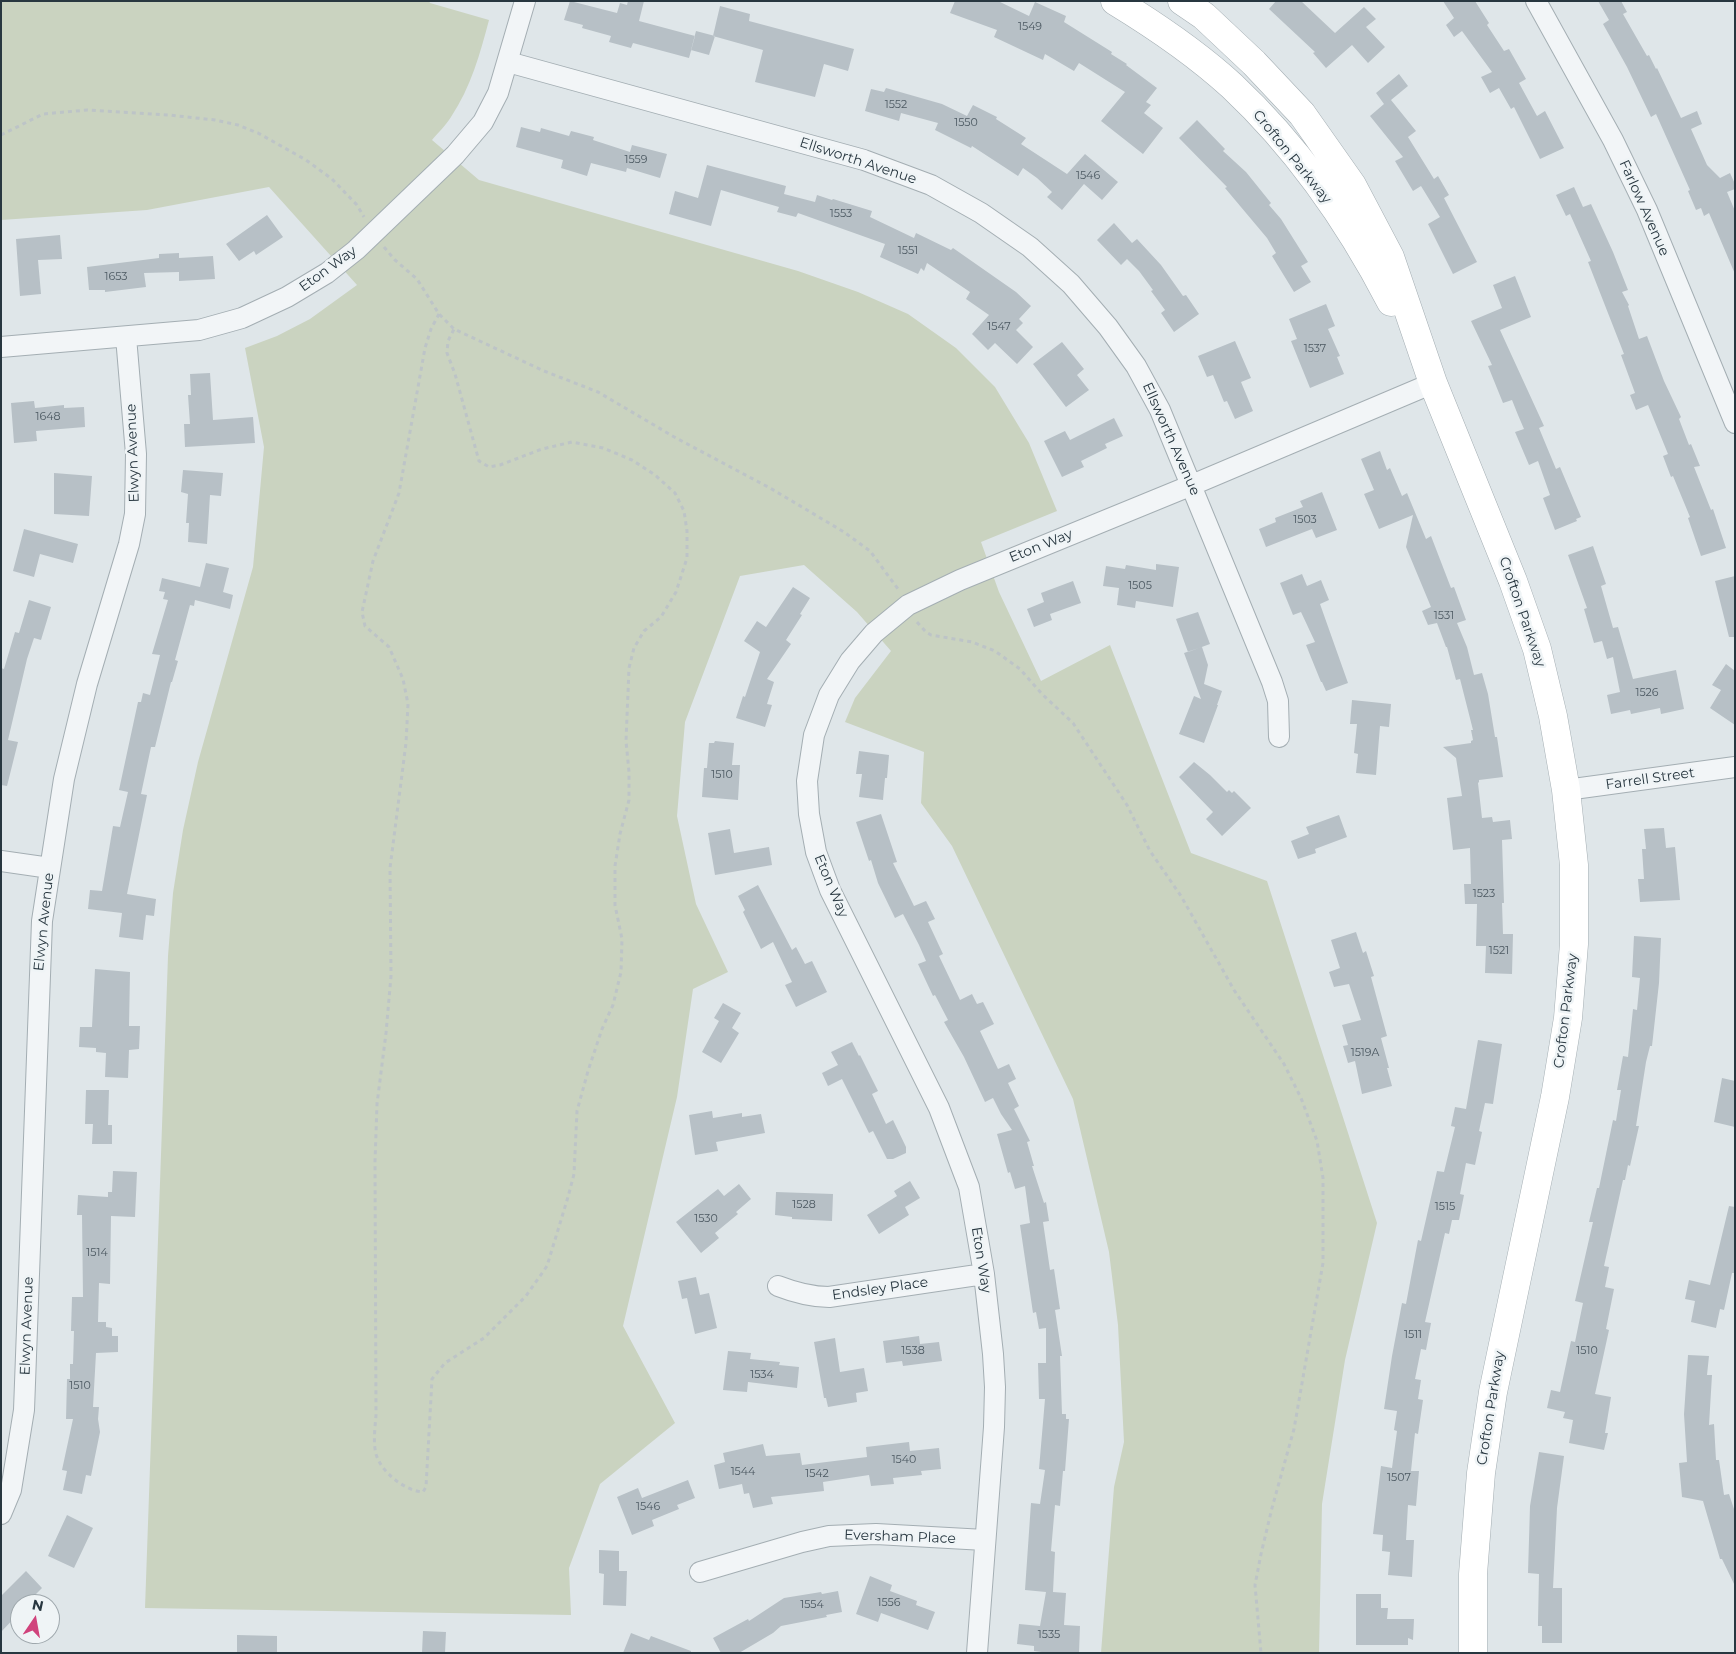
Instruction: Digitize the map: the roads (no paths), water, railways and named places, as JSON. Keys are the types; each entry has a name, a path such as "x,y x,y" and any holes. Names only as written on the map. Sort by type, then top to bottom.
{"street":[{"name":"Eton Way","path":"1,347 126,338 199,330 242,318 287,297 327,273 356,250 455,155 483,122 498,93 525,1"},
{"name":"Crofton Parkway","path":"1115,1 1181,44 1232,86 1278,134 1320,187 1371,264 1434,383"},
{"name":"Crofton Parkway","path":"1182,1 1211,23 1254,63 1302,114 1352,185 1390,257 1434,383 1513,581 1537,649 1553,716 1566,790 1574,865 1574,944 1568,1018 1555,1097 1511,1298 1490,1410 1481,1473 1473,1574 1473,1653"},
{"name":"Farlow Avenue","path":"1536,1 1609,132 1647,210 1735,423"},
{"name":"Ellsworth Avenue","path":"508,62 864,160 931,184 981,213 1030,247 1070,284 1108,327 1136,366 1160,410 1272,682 1278,701 1279,737"},
{"name":"Elwyn Avenue","path":"1,1514 11,1490 9,1456 24,1410 42,921 64,779 87,684 129,544 135,514 136,454 126,338"},
{"name":"Eton Way","path":"976,1653 994,1427 995,1387 984,1274 969,1187 955,1146 939,1108 830,890 816,852 809,814 807,781 814,735 828,695 850,661 874,633 908,605 960,580 1434,383"},
{"name":"Farrell Street","path":"1566,790 1735,767"},
{"path":"1,861 50,868"},
{"name":"Endsley Place","path":"778,1286 814,1297 829,1297 984,1274"},
{"name":"Eversham Place","path":"700,1572 829,1536 876,1534 984,1540"}]}
